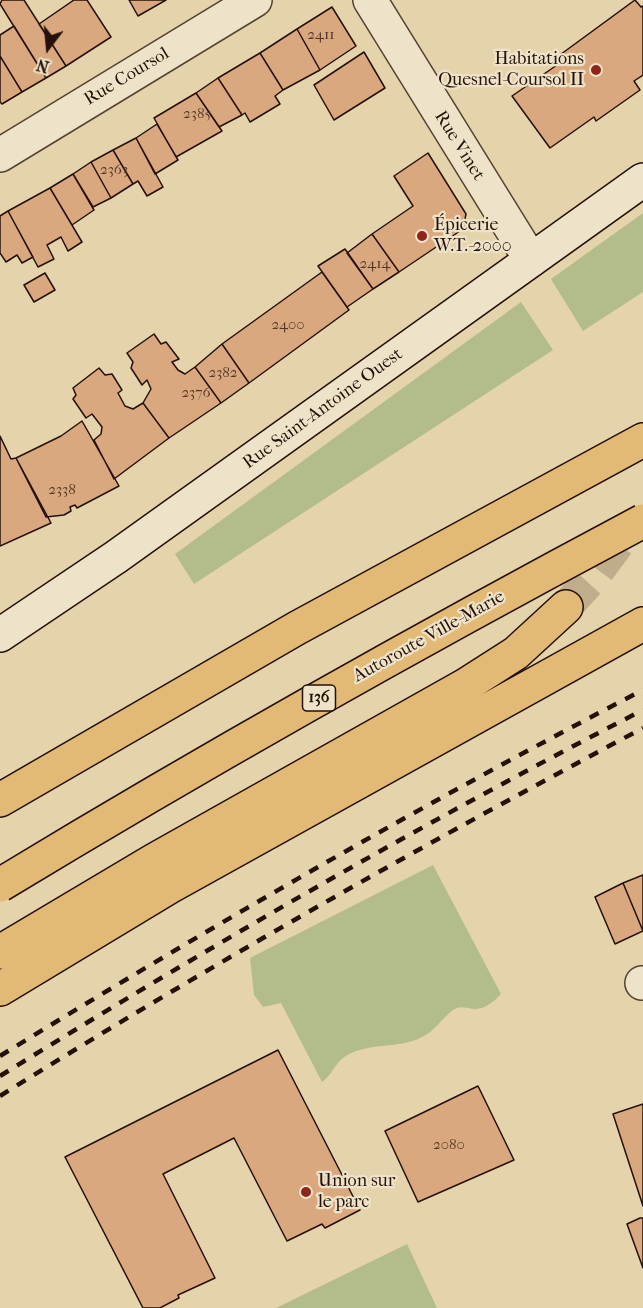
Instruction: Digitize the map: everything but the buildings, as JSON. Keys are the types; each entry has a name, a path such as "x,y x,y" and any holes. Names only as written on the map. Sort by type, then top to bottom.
{"highway":[{"path":"0,800 297,628 643,440"},
{"name":"Autoroute Ville-Marie","path":"0,885 273,723 643,521"},
{"path":"0,952 153,861 465,685 522,649 566,607"},
{"path":"0,989 170,887 643,624"}],"main road":[{"name":"Rue Coursol","path":"0,155 255,0"},
{"name":"Rue Vinet","path":"370,0 531,260"},
{"name":"Rue Saint-Antoine Ouest","path":"0,635 125,551 643,180"}],"green space":[{"path":"643,213 643,292 583,331 551,279"},
{"path":"521,302 553,350 194,584 175,554"},
{"path":"433,865 501,994 478,1009 463,1007 453,1010 431,1031 412,1041 362,1049 352,1053 343,1058 322,1082 281,1003 263,1007 254,995 250,958"},
{"path":"407,1244 437,1308 276,1308"}],"tunnel":[{"path":"566,607 595,575 633,523"}],"railway":[{"path":"0,1056 158,960 318,867 643,690"},
{"path":"0,1076 318,886 480,796 643,710"},
{"path":"0,1096 318,906 643,728"}],"place":[{"name":"Habitations Quesnel-Coursol II","path":"596,70"},
{"name":"Épicerie W.T.-2000","path":"422,236"},
{"name":"Union sur le parc","path":"306,1192"}]}
